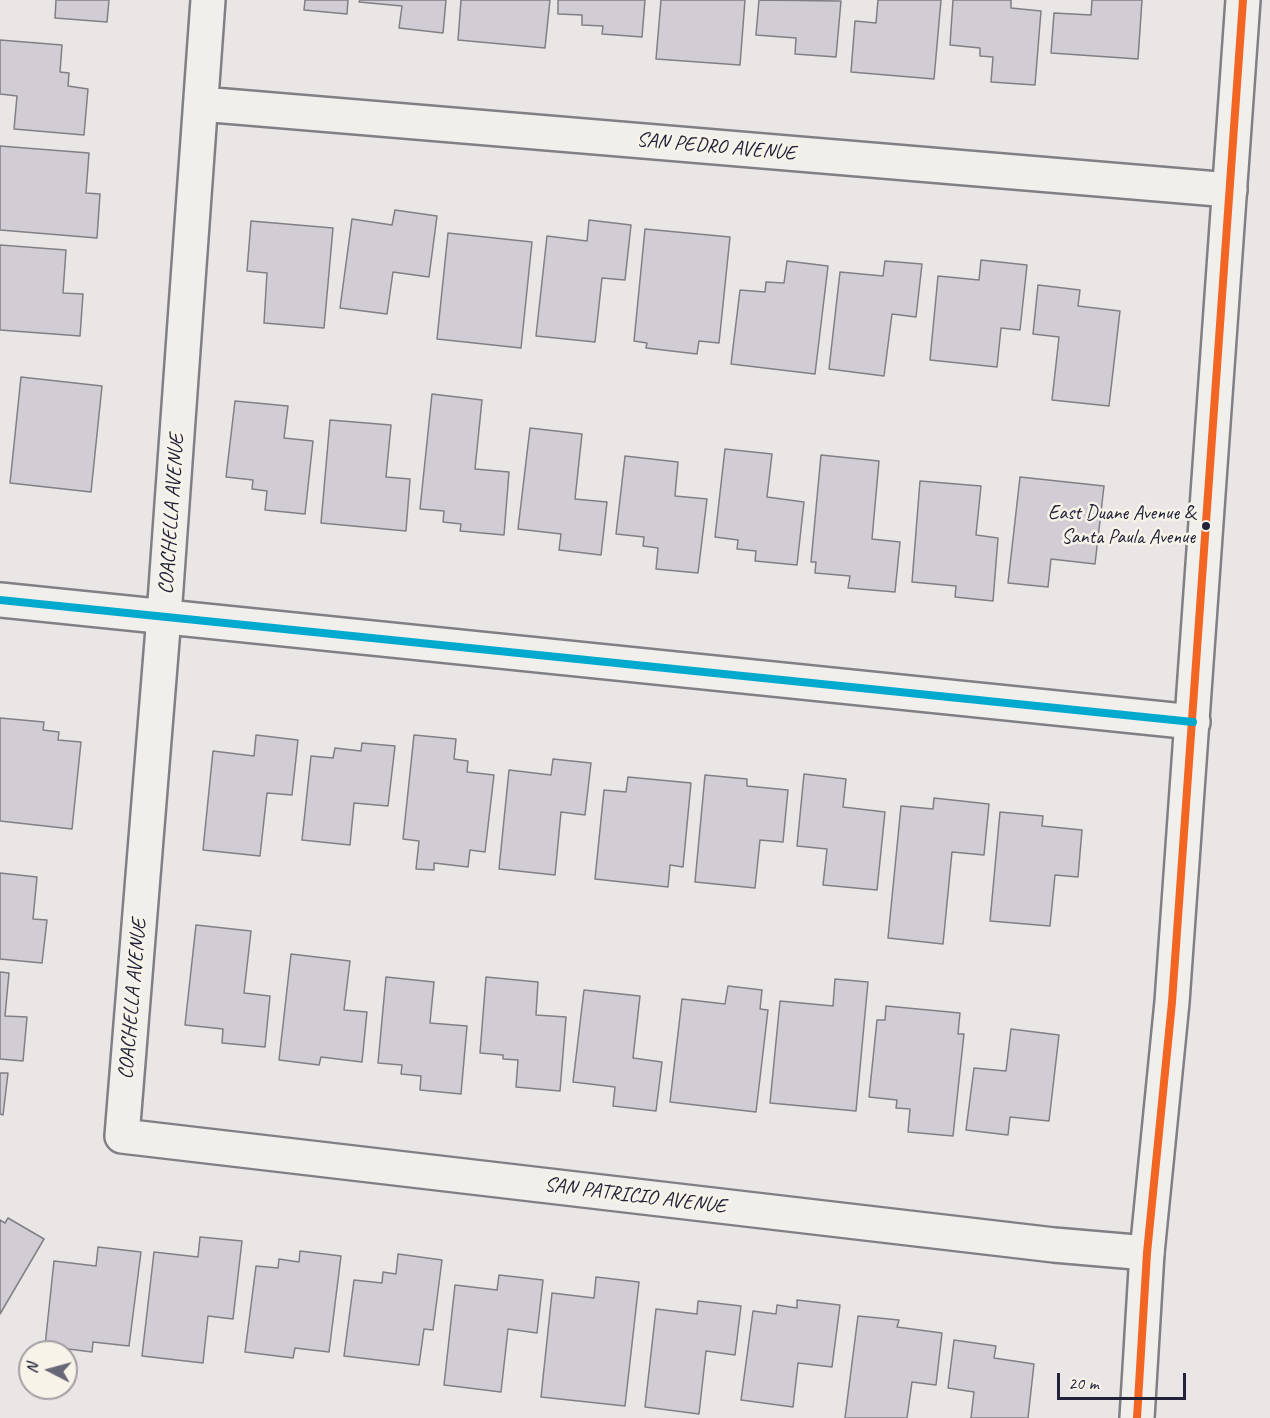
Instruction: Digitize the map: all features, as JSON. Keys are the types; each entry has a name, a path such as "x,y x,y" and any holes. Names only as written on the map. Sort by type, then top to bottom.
{"street":[{"name":"COACHELLA AVENUE","path":"122,1136 164,616 208,0"},
{"path":"1137,1418 1147,1253 1172,1002 1193,722 1243,0"},
{"name":"SAN PEDRO AVENUE","path":"201,105 1230,190"},
{"path":"0,600 1193,722"},
{"name":"SAN PATRICIO AVENUE","path":"122,1136 1054,1245 1147,1253"}],"building":[{"path":"56,0 109,0 107,22 55,18"},
{"path":"305,0 348,0 347,14 304,10"},
{"path":"360,0 446,0 443,33 399,28 402,6 359,2"},
{"path":"461,0 550,0 545,48 458,40"},
{"path":"558,0 645,0 642,37 602,34 603,26 582,25 582,15 558,14"},
{"path":"661,0 745,0 740,65 656,59"},
{"path":"759,0 841,1 836,57 795,54 796,38 756,35"},
{"path":"878,0 941,0 934,79 851,72 855,21 876,23"},
{"path":"953,0 1011,0 1011,8 1041,11 1035,85 991,82 993,57 980,56 980,48 950,45"},
{"path":"1092,0 1142,0 1138,59 1051,53 1054,13 1091,15"},
{"path":"0,40 62,45 60,72 69,73 68,86 88,89 84,135 14,129 17,96 0,94"},
{"path":"0,146 89,153 86,193 100,194 97,238 0,230"},
{"path":"395,210 437,216 429,277 393,272 387,314 340,308 352,219 392,225"},
{"path":"589,220 631,225 625,280 602,278 595,342 536,336 547,236 587,241"},
{"path":"251,221 333,228 324,328 264,323 267,273 247,271"},
{"path":"645,229 730,237 719,343 699,341 697,354 646,348 647,343 634,341"},
{"path":"448,233 532,242 521,348 437,339"},
{"path":"0,245 66,250 63,293 83,294 80,336 0,330"},
{"path":"981,260 1027,265 1020,330 1001,328 997,367 930,360 938,276 979,280"},
{"path":"787,261 828,266 815,374 731,364 740,290 765,292 766,282 784,283"},
{"path":"885,261 922,264 916,317 892,314 884,376 829,369 840,272 883,276"},
{"path":"1038,285 1080,290 1078,306 1120,311 1109,406 1052,400 1059,337 1033,334"},
{"path":"21,377 102,386 91,492 10,483"},
{"path":"432,394 482,400 475,469 509,472 504,535 460,531 461,524 443,522 444,511 420,509"},
{"path":"235,401 288,406 284,438 313,441 305,514 265,510 267,491 252,489 253,480 226,477"},
{"path":"330,420 391,425 386,477 410,479 406,531 321,523"},
{"path":"530,428 582,434 575,499 607,502 601,555 559,550 561,534 518,529"},
{"path":"725,449 772,454 767,497 804,502 797,565 755,561 756,551 737,549 738,540 715,537"},
{"path":"821,455 879,461 872,539 900,542 895,592 848,588 850,576 815,573 816,562 811,562"},
{"path":"625,456 678,462 675,496 707,499 698,573 656,569 658,548 643,546 644,537 616,534"},
{"path":"1020,477 1104,486 1095,564 1051,559 1048,587 1008,583"},
{"path":"920,481 981,486 976,535 998,538 993,601 955,597 956,586 912,582"},
{"path":"0,718 44,722 43,730 59,732 58,740 81,742 72,829 0,821"},
{"path":"256,735 298,740 292,795 267,793 260,856 203,850 213,751 254,756"},
{"path":"414,735 456,739 454,759 468,761 467,772 494,775 485,852 470,850 468,867 434,863 434,870 416,869 419,841 403,839"},
{"path":"362,743 395,746 388,806 354,803 350,845 302,840 311,756 333,758 335,748 361,751"},
{"path":"553,759 591,763 585,815 561,812 555,875 499,869 509,770 551,775"},
{"path":"804,774 846,779 843,807 885,812 877,890 823,885 827,849 797,846"},
{"path":"705,775 747,779 747,786 788,790 783,842 760,840 755,888 695,882"},
{"path":"628,777 691,783 683,867 670,865 668,887 595,879 604,790 626,792"},
{"path":"934,798 989,804 984,855 952,852 943,944 888,938 901,806 933,809"},
{"path":"1000,812 1043,816 1042,826 1082,830 1078,877 1055,875 1050,926 990,921"},
{"path":"0,873 37,877 33,919 47,920 42,963 0,959"},
{"path":"196,925 251,931 244,993 270,996 265,1047 222,1043 223,1029 185,1025"},
{"path":"291,954 350,961 344,1010 367,1012 362,1062 321,1057 319,1065 279,1060"},
{"path":"0,972 9,973 5,1016 27,1017 23,1061 0,1059"},
{"path":"386,977 434,982 430,1023 467,1026 461,1094 420,1090 421,1076 401,1074 402,1065 378,1063"},
{"path":"486,977 538,982 536,1015 566,1017 560,1091 516,1087 518,1060 503,1059 503,1055 480,1053"},
{"path":"835,979 868,982 856,1111 770,1103 780,1001 833,1006"},
{"path":"728,986 762,990 760,1009 768,1010 756,1112 670,1102 682,999 725,1004"},
{"path":"584,990 640,996 633,1058 662,1062 656,1111 613,1106 615,1087 573,1082"},
{"path":"886,1006 960,1013 958,1034 964,1034 953,1136 908,1132 910,1109 896,1108 897,1100 869,1097 877,1020 885,1020"},
{"path":"1011,1029 1059,1035 1049,1121 1010,1117 1008,1135 966,1130 974,1068 1006,1071"},
{"path":"0,1073 8,1073 3,1115 0,1114"},
{"path":"8,1218 44,1239 0,1314 0,1220 5,1223"},
{"path":"200,1237 242,1241 233,1319 208,1316 203,1363 142,1356 154,1252 198,1257"},
{"path":"98,1247 141,1252 129,1346 93,1342 92,1352 78,1350 78,1340 46,1340 54,1261 96,1266"},
{"path":"300,1251 341,1256 329,1352 295,1348 293,1358 245,1352 256,1266 278,1268 279,1259 299,1262"},
{"path":"398,1254 442,1260 433,1330 424,1329 419,1365 344,1356 354,1280 382,1283 383,1272 396,1274"},
{"path":"499,1275 543,1280 537,1333 508,1329 501,1392 444,1385 455,1285 497,1290"},
{"path":"596,1277 639,1282 625,1406 541,1397 552,1293 594,1298"},
{"path":"797,1300 840,1305 832,1367 798,1363 793,1407 741,1400 753,1311 776,1314 777,1305 797,1308"},
{"path":"698,1301 741,1306 735,1355 706,1351 699,1414 645,1407 656,1309 697,1314"},
{"path":"858,1316 899,1320 897,1327 942,1333 936,1385 912,1382 907,1418 845,1418"},
{"path":"954,1340 996,1346 994,1358 1034,1364 1028,1418 971,1418 974,1392 948,1388"}],"transit line":[{"path":"1137,1418 1147,1253 1172,1002 1243,0"},
{"path":"0,600 1193,722"}],"place":[{"name":"East Duane Avenue & Santa Paula Avenue","path":"1206,526"}]}
